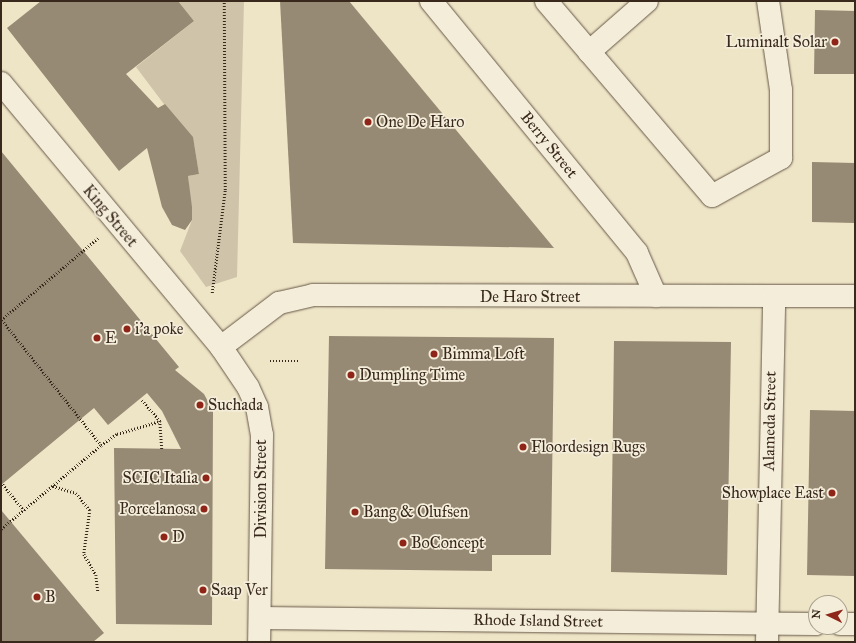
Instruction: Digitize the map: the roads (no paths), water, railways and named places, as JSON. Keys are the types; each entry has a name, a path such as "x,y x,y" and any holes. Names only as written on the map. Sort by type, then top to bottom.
{"street":[{"name":"Berry Street","path":"431,1 637,253 656,296"},
{"path":"546,1 712,196 781,158 781,90 768,1"},
{"path":"589,52 647,1"},
{"name":"King Street","path":"1,83 220,347"},
{"name":"De Haro Street","path":"220,347 279,303 301,296 855,296"},
{"name":"Alameda Street","path":"767,633 774,297"},
{"name":"Division Street","path":"220,347 248,387 257,407 262,435 259,642"},
{"name":"Rhode Island Street","path":"260,618 767,633 808,625"}],"place":[{"name":"Luminalt Solar","path":"835,42"},
{"name":"One De Haro","path":"368,122"},
{"name":"i'a poke","path":"127,329"},
{"name":"E","path":"97,338"},
{"name":"Bimma Loft","path":"434,354"},
{"name":"Dumpling Time","path":"351,375"},
{"name":"Suchada","path":"200,405"},
{"name":"Floordesign Rugs","path":"523,447"},
{"name":"SCIC Italia","path":"206,478"},
{"name":"Showplace East","path":"832,493"},
{"name":"Porcelanosa","path":"204,509"},
{"name":"Bang & Olufsen","path":"355,512"},
{"name":"D","path":"164,537"},
{"name":"BoConcept","path":"403,543"},
{"name":"Saap Ver","path":"203,590"},
{"name":"B","path":"37,597"}]}
